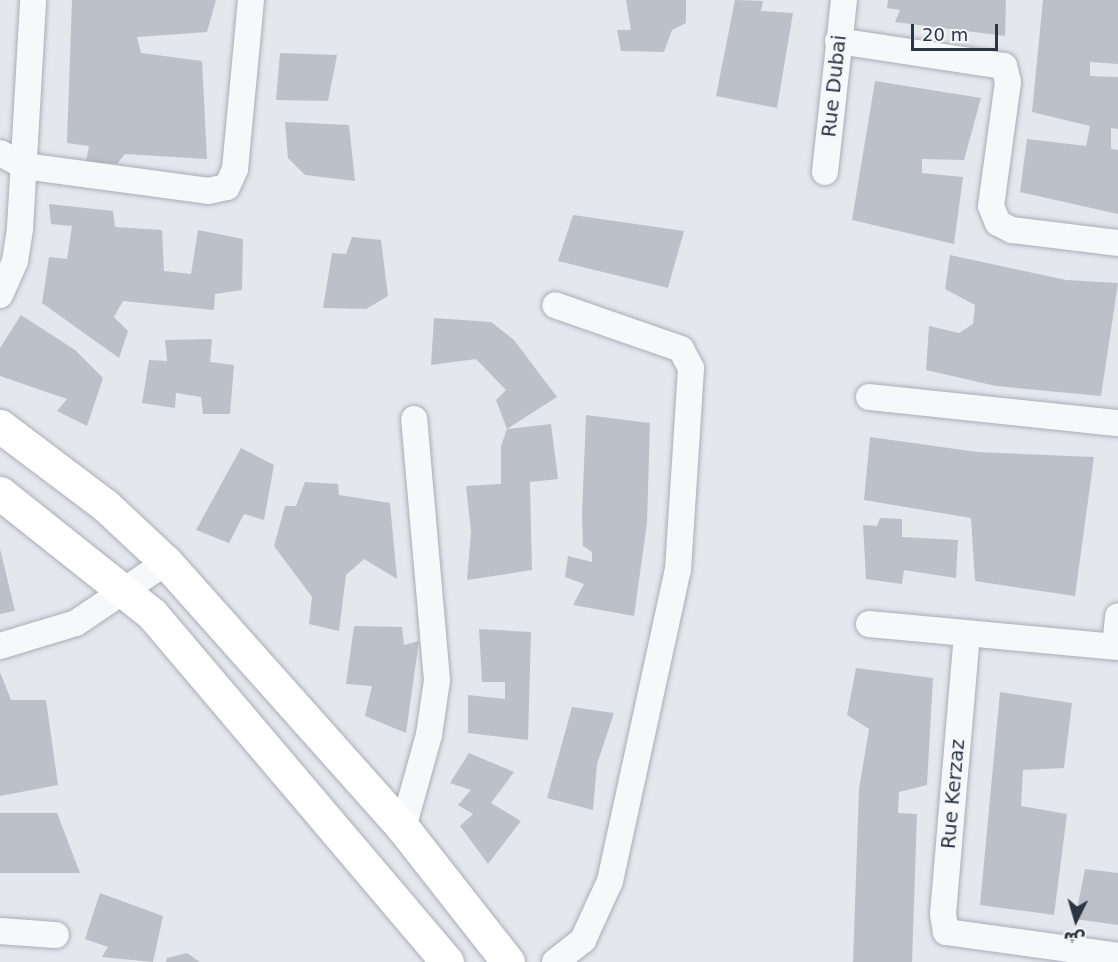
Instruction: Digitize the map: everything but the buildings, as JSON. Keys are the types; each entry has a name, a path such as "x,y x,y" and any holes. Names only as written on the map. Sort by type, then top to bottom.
{"main road":[{"path":"0,426 105,505 166,562 403,828 508,962"},
{"path":"0,493 129,591 447,962"}],"street":[{"path":"0,296 15,261 24,166 33,0"},
{"path":"0,153 24,166 208,191 228,187 235,169 251,0"},
{"name":"Rue Dubai","path":"825,172 844,0"},
{"path":"838,41 1004,66 1008,82 991,206 998,223 1012,230 1118,243"},
{"path":"555,305 681,349 691,368 675,590 610,881 583,940 555,962"},
{"path":"869,397 1118,423"},
{"path":"403,828 429,735 437,680 414,419"},
{"path":"0,646 76,623 129,591 166,562"},
{"path":"869,624 1117,647 1118,616"},
{"name":"Rue Kerzaz","path":"967,634 943,914 946,932 1118,956"},
{"path":"0,930 56,935"}]}
